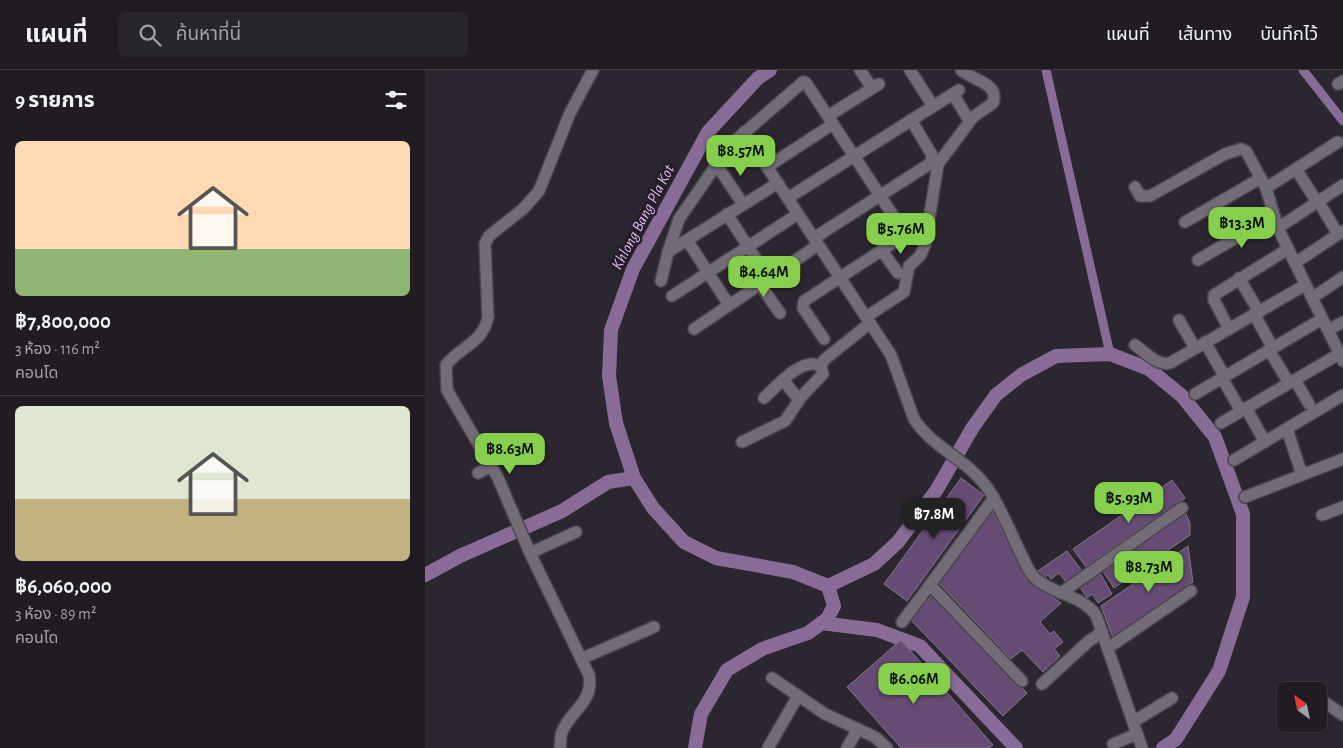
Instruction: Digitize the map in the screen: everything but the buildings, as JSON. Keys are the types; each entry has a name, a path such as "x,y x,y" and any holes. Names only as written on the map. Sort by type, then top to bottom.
{"street":[{"path":"560,748 562,732 586,700 591,686 583,658 528,549 517,520 491,466 447,390 445,365 455,353 480,337 486,327 488,317 485,244 489,236 523,209 539,191 569,112 593,70"},
{"path":"767,167 876,86 860,70"},
{"path":"910,70 933,106"},
{"path":"821,366 832,353 868,320 904,292 909,266 920,256 925,245 938,164 973,117 993,103 993,92 990,86 961,70"},
{"path":"661,281 667,252 679,219 716,164 730,145 803,82 806,83 906,235"},
{"path":"787,198 956,92 967,117"},
{"path":"694,328 765,282 816,242 931,163 933,159 911,120"},
{"path":"744,132 891,355 914,419 927,436 949,454 963,461 994,498 1031,573 1038,580 1061,593 1083,602 1092,610 1108,648 1142,748"},
{"path":"1266,188 1338,142"},
{"path":"1135,187 1140,196 1150,196 1225,154 1241,149 1249,155 1266,188 1278,228 1341,357 1292,381 1221,423"},
{"path":"716,164 743,204"},
{"path":"1295,263 1341,233 1317,202 1297,169"},
{"path":"1185,222 1261,178"},
{"path":"667,252 778,183"},
{"path":"1278,228 1343,185"},
{"path":"727,214 748,246 780,313"},
{"path":"672,296 798,214"},
{"path":"1198,260 1273,216"},
{"path":"825,339 803,308 804,301 919,226"},
{"path":"687,240 729,305"},
{"path":"1229,329 1214,300 1214,295 1288,249"},
{"path":"882,251 897,273"},
{"path":"1312,298 1343,277"},
{"path":"1239,278 1257,313 1271,349 1309,404"},
{"path":"1135,345 1163,364 1229,329 1305,285"},
{"path":"1195,394 1322,319"},
{"path":"1179,320 1200,345 1265,442"},
{"path":"1328,330 1343,322"},
{"path":"764,398 800,368 809,364 821,366"},
{"path":"742,442 785,421 799,400 823,374 821,366"},
{"path":"784,381 799,400"},
{"path":"1234,460 1343,395"},
{"path":"1287,429 1302,475"},
{"path":"1245,497 1343,459"},
{"path":"478,473 491,466"},
{"path":"902,622 994,498"},
{"path":"1322,514 1343,507"},
{"path":"1061,593 1182,508"},
{"path":"528,549 576,532"},
{"path":"930,585 1022,682"},
{"path":"1108,648 1191,591"},
{"path":"583,658 654,627"},
{"path":"1042,684 1089,641 1102,632"},
{"path":"772,678 825,714 875,737 887,748"},
{"path":"768,748 798,696"},
{"path":"1133,722 1172,698"},
{"path":"1327,704 1343,715"},
{"path":"847,748 858,729"},
{"path":"1113,744 1137,734"}],"waterway":[{"name":"Khlong Bang Pla Kot","path":"695,748 701,714 727,670 762,649 808,633 827,619 834,606 828,586 793,572 716,558 684,542 653,508 634,478 616,423 609,376 611,330 633,269 708,132 758,78 770,70"},
{"path":"1046,70 1110,354"},
{"path":"1303,70 1343,121"},
{"path":"828,586 874,564 898,542 936,491 973,427 996,395 1021,375 1056,356 1110,354 1149,369 1182,396 1215,437 1243,514 1243,597 1219,671 1176,739 1163,748"},
{"path":"425,575 460,556 562,511 608,482 634,478"},
{"path":"821,623 877,630 920,646 1016,748"}]}
